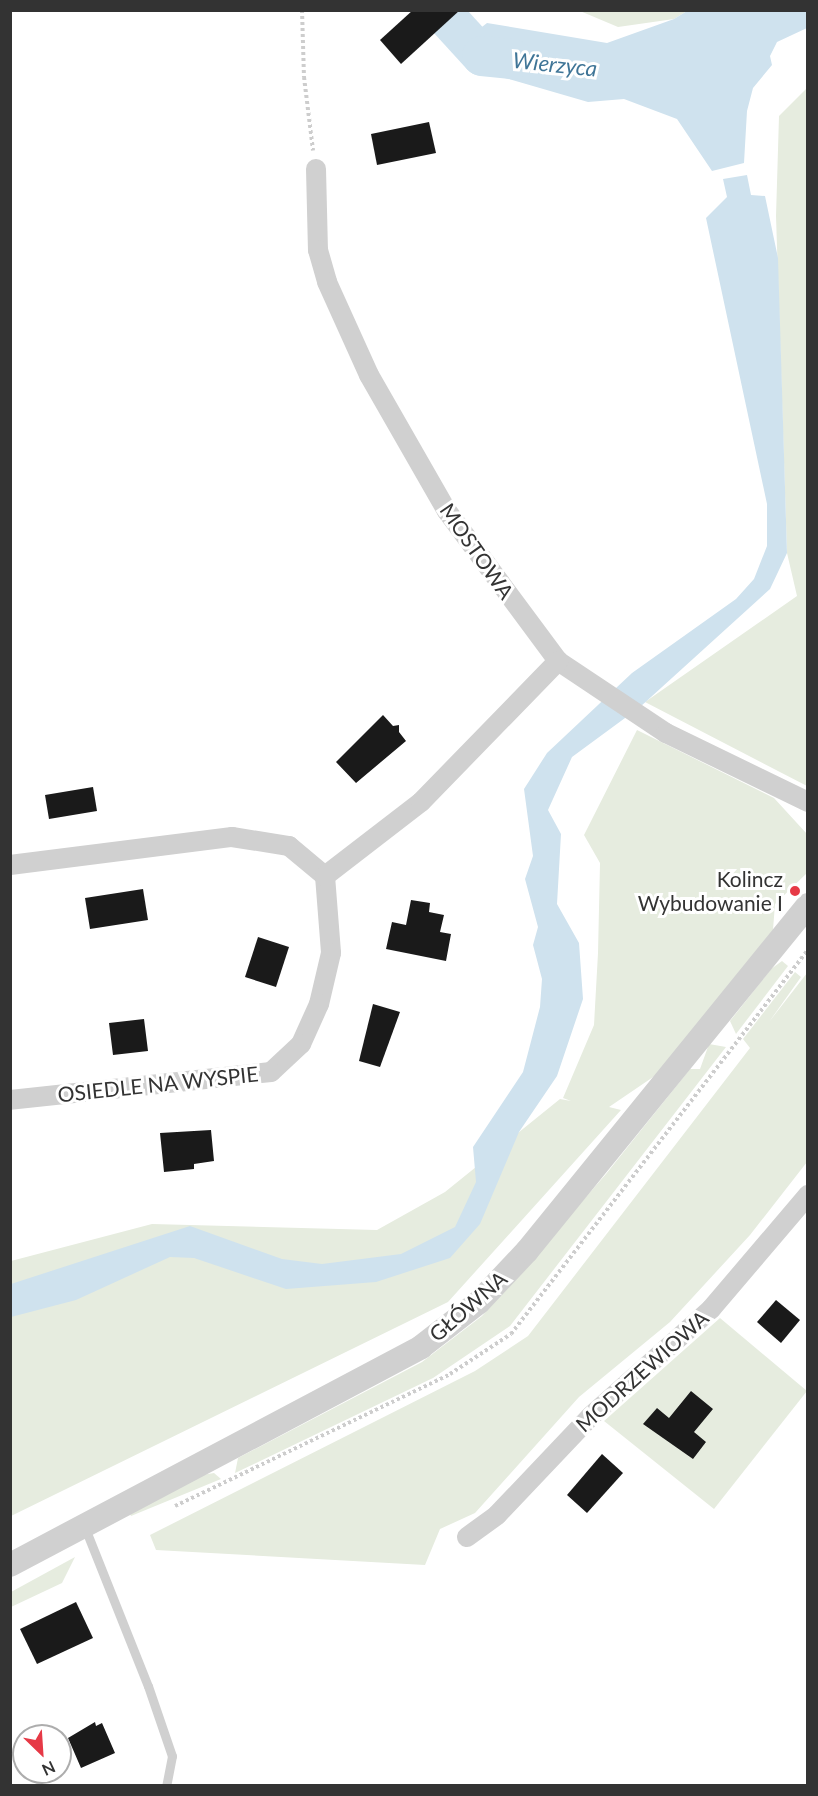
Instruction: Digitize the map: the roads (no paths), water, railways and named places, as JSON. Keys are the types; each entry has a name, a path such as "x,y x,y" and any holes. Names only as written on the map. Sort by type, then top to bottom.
{"street":[{"name":"MOSTOWA","path":"316,168 318,250 327,282 369,375 447,511 558,661 666,733 807,802"},
{"path":"10,865 232,837 289,846 325,876 421,802 558,661"},
{"name":"OSIEDLE NA WYSPIE","path":"10,1100 271,1072 301,1044 319,1004 331,953 325,876"},
{"name":"GŁÓWNA","path":"10,1564 421,1347 479,1302 527,1251 807,904"},
{"name":"MODRZEWIOWA","path":"467,1537 497,1515 591,1416 711,1309 807,1195"}],"lane":[{"path":"84,1526 144,1676 172,1756 166,1785"}],"water":[{"path":"687,11 807,11 807,28 777,42 770,56 772,65 753,88 747,111 744,163 712,171 677,119 624,99 588,102 474,69 455,48 487,23 607,43 674,19"},
{"path":"747,175 751,195 765,196 778,258 787,553 770,589 640,707 572,757 548,810 561,834 557,904 579,943 583,999 557,1076 519,1132 480,1224 450,1258 376,1282 286,1289 194,1258 170,1257 76,1300 11,1317 11,1284 190,1226 282,1259 322,1264 401,1254 455,1227 476,1182 473,1147 523,1072 540,1007 542,979 533,945 538,927 525,879 533,856 524,789 547,753 632,673 736,599 754,579 767,546 767,504 706,218 727,197 723,179"}],"waterway":[{"name":"Wierzyca","path":"440,10 482,56 513,59"}],"place":[{"name":"Kolincz Wybudowanie I","path":"795,891"}]}
